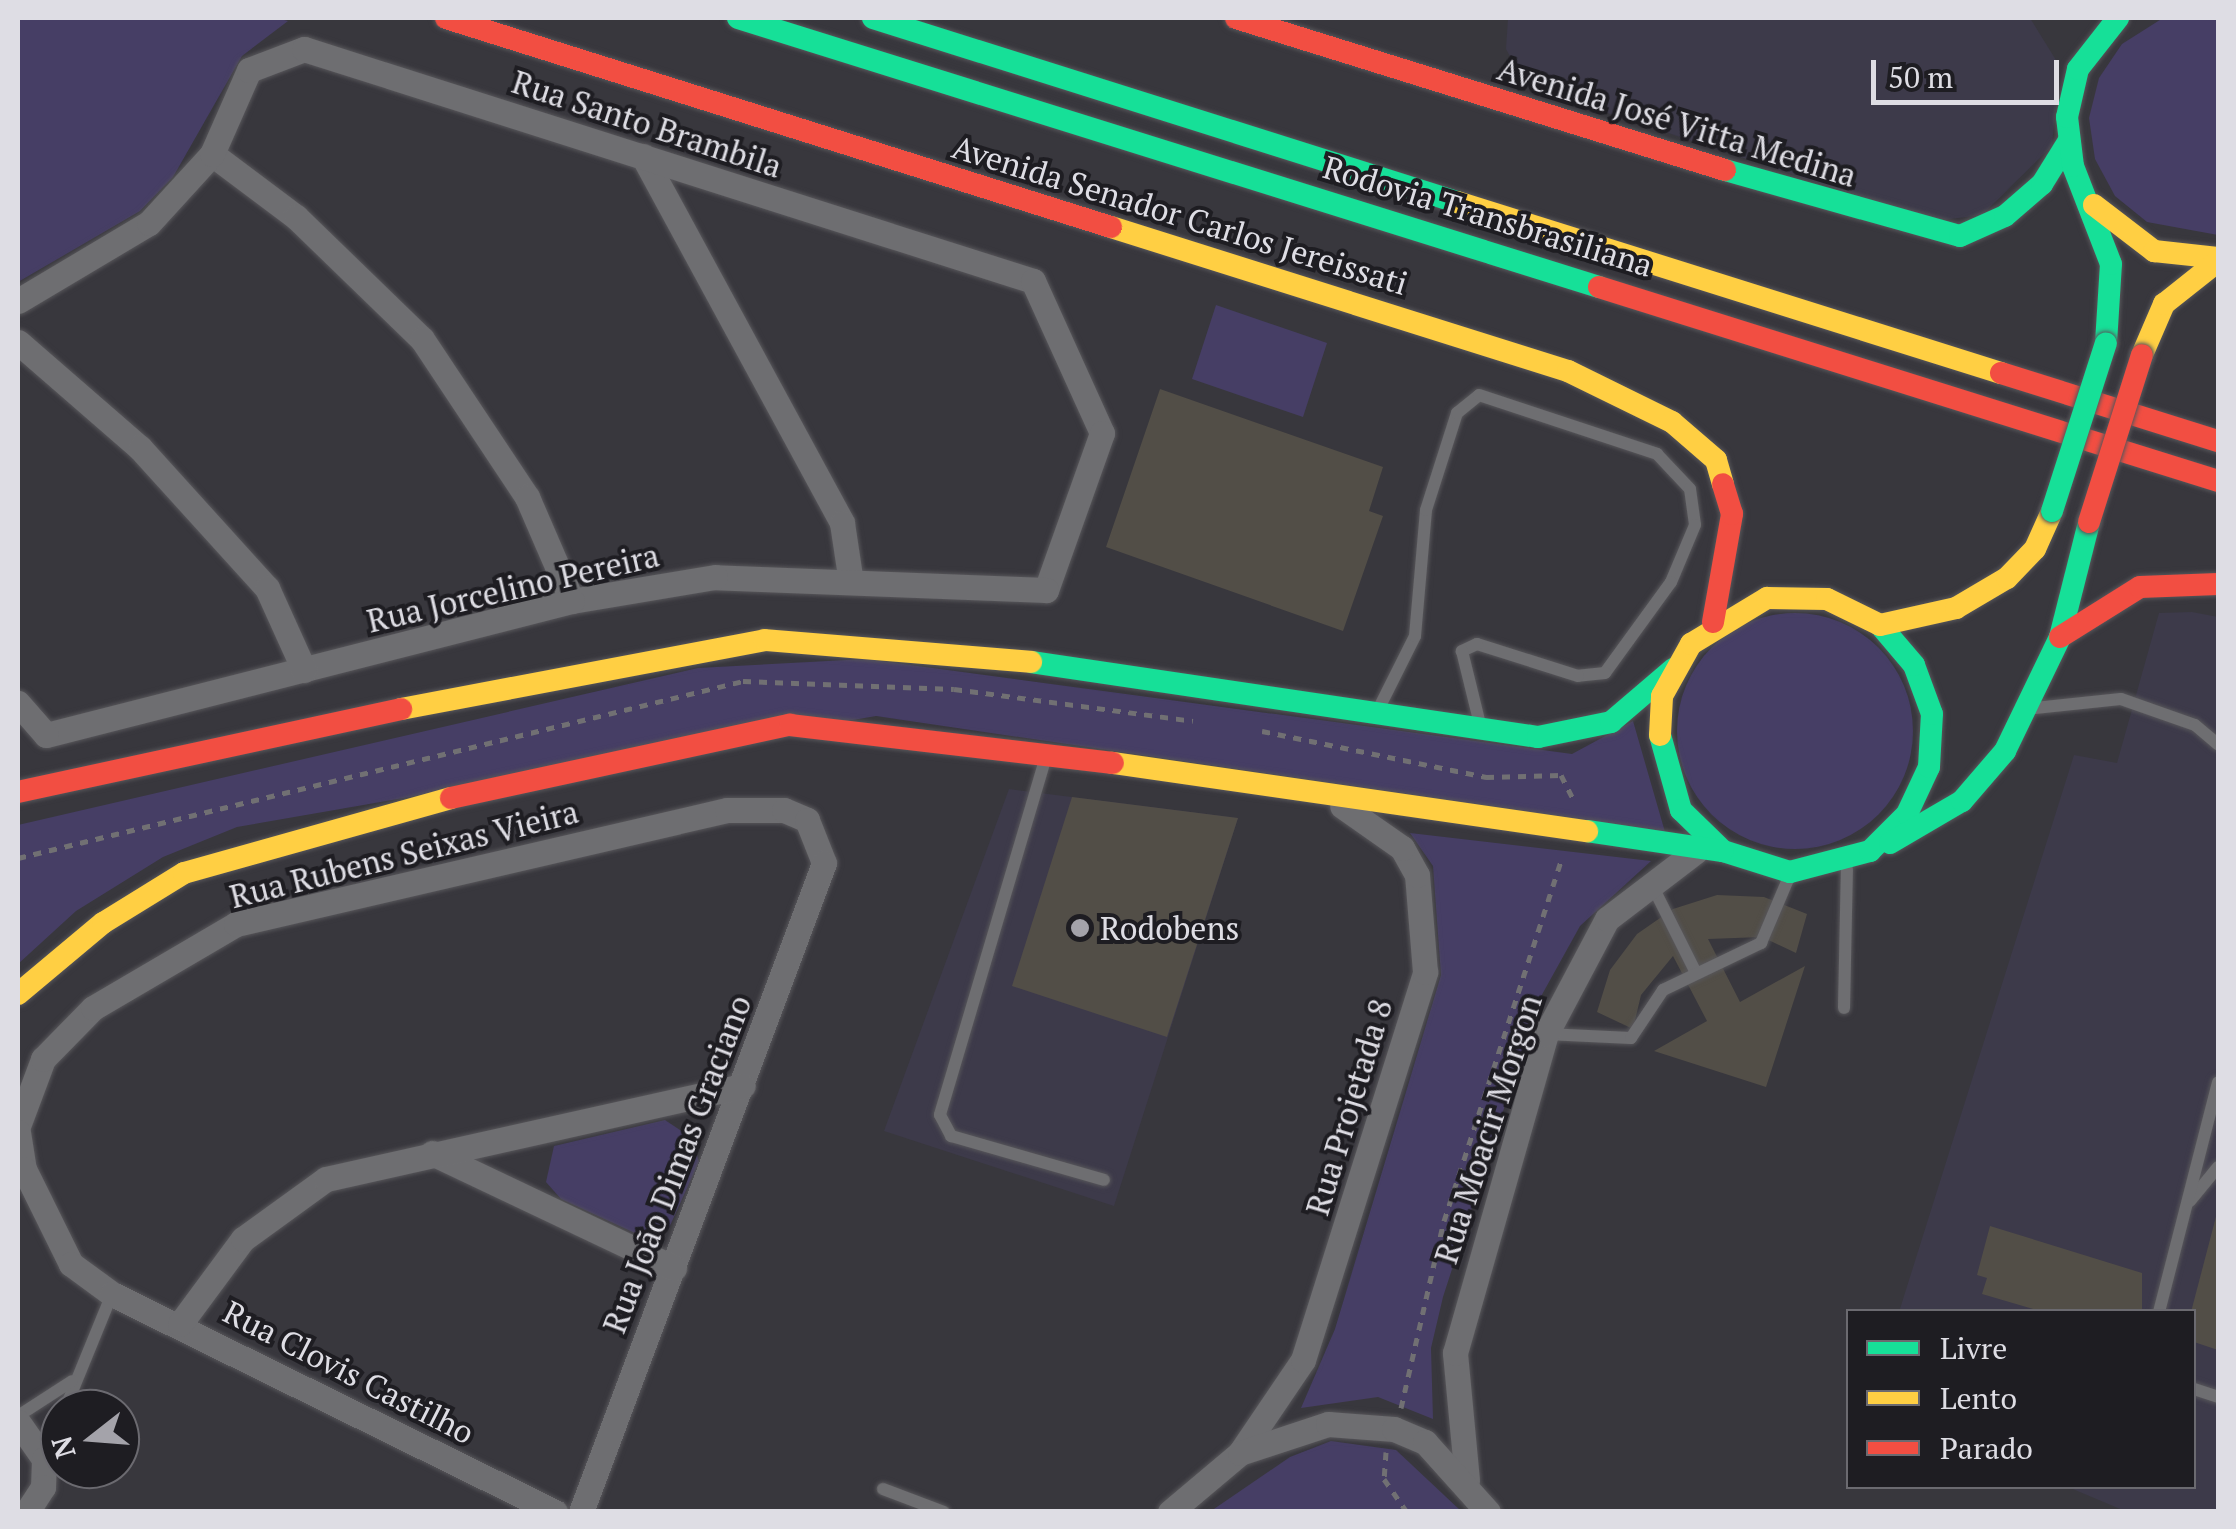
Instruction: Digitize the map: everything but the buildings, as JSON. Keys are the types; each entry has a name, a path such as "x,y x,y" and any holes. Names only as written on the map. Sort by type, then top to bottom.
{"main road":[{"name":"Avenida Senador Carlos Jereissati","path":"446,18 1568,371 1672,422 1716,460 1732,514 1713,622"},
{"name":"Rodovia Transbrasiliana","path":"738,18 2218,480"},
{"name":"Rodovia Transbrasiliana","path":"874,18 2218,441"},
{"name":"Avenida José Vitta Medina","path":"1236,18 1930,234 1960,236 2005,216 2042,184 2068,142"},
{"path":"18,792 606,664 765,640 929,647 1485,731 1576,736 1611,722 1673,669 1713,622 1797,595 1880,624 1982,596 2035,550 2052,511 2106,343 2110,264 2068,142 2078,68 2118,18"},
{"path":"2084,190 2132,240 2176,257 2218,260"},
{"path":"18,994 184,873 322,825 464,791 790,725 1047,753 1329,799 1696,851 1722,851 1790,872 1847,862 1915,834 1962,801 2028,709 2060,637 2089,522 2142,356 2164,304 2218,260"},
{"path":"2060,637 2140,587 2218,584"},
{"path":"1870,850 1914,803 1933,740 1926,688 1880,624"},
{"path":"1673,669 1659,755 1681,810 1722,851"}],"street":[{"name":"Rua Santo Brambila","path":"18,302 149,223 212,154 249,70 304,48 1032,281 1102,432 1046,590"},
{"path":"212,154 296,217 422,339 527,497 572,601"},
{"path":"642,156 842,524 850,576"},
{"path":"18,342 140,448 267,588 304,670"},
{"name":"Rua Jorcelino Pereira","path":"18,704 46,735 572,601 715,577 850,576 1046,590"},
{"name":"Rua Projetada 8","path":"1240,1452 1303,1360 1424,972 1428,935 1416,874 1384,832 1329,799"},
{"name":"Rua Rubens Seixas Vieira","path":"112,1294 71,1264 24,1169 18,1129 43,1059 94,1008 236,924 727,810 784,810 820,838"},
{"name":"Rua João Dimas Graciano","path":"581,1512 824,863 820,838"},
{"name":"Rua Moacir Morgon","path":"1467,1480 1456,1353 1546,1034 1588,943 1696,851"},
{"path":"180,1324 243,1239 326,1179 742,1086"},
{"path":"432,1153 674,1268"},
{"name":"Rua Clovis Castilho","path":"112,1294 180,1324 555,1512"},
{"path":"18,1419 40,1446"},
{"path":"1170,1512 1240,1452 1328,1424 1365,1424 1424,1442 1467,1480 1488,1512"}],"lane":[{"path":"1374,713 1415,636 1414,562 1430,495 1464,400 1479,395 1657,454 1690,488 1695,525 1671,582 1605,673 1578,676 1477,644 1462,651 1466,694 1485,731"},
{"path":"2028,709 2121,698 2195,725 2218,744"},
{"path":"1047,753 940,1116 951,1136 1104,1180"},
{"path":"1844,1008 1847,862"},
{"path":"1546,1034 1631,1038 1663,990 1694,969 1761,943 1790,872"},
{"path":"1652,885 1694,969"},
{"path":"2160,1309 2218,1082"},
{"path":"2206,1132 2218,1147"},
{"path":"2185,1206 2218,1168"},
{"path":"73,1389 112,1294"},
{"path":"18,1419 46,1405 82,1366"},
{"path":"883,1489 944,1512"}],"shaded area":[{"path":"18,18 288,21 242,56 173,177 140,211 18,282"},
{"path":"1508,18 2030,18 2059,65 2052,146 1982,215 1934,221 1526,86 1506,49"},
{"path":"2163,18 2218,18 2218,235 2147,222 2115,196 2095,159 2089,118 2099,78 2122,44"},
{"path":"1216,305 1327,343 1303,417 1192,379"},
{"path":"2192,612 2218,617 2218,1511 2125,1511 2073,1489 2196,1489 2196,1309 1900,1309 2074,755 2117,763 2159,613"},
{"path":"1795,613 1840,622 1878,648 1904,686 1913,731 1904,776 1878,814 1840,840 1795,849 1750,840 1712,814 1686,776 1677,731 1686,686 1712,648 1750,622"},
{"path":"866,659 1572,754 1633,721 1665,832 876,716 237,827 163,857 76,911 18,964 18,825 698,668"},
{"name":"Rodobens","path":"1009,789 1238,818 1114,1206 884,1131"},
{"path":"1410,833 1651,861 1580,926 1539,1000 1443,1297 1431,1348 1433,1419 1378,1397 1301,1408 1335,1329 1441,975 1433,866"},
{"path":"665,1120 692,1138 699,1162 668,1230 639,1235 561,1199 546,1182 554,1146"},
{"path":"1331,1441 1396,1450 1461,1511 1211,1511 1290,1457"}],"traffic: fast":[{"path":"738,18 1599,287"},
{"path":"873,18 1457,202"},
{"path":"2106,343 2111,264 2073,166 2067,117 2078,69 2118,18"},
{"path":"1725,170 1960,236 2005,216 2042,184 2068,142"},
{"path":"2052,511 2106,343"},
{"path":"1890,843 1962,801 2005,751 2060,637 2089,522"},
{"path":"1660,735 1681,810 1723,851 1790,872 1870,851 1907,814 1929,767 1932,714 1914,665 1880,625"},
{"path":"1031,662 1538,737 1611,722 1673,669"},
{"path":"1587,831 1723,851"}],"traffic: slow":[{"path":"1457,202 2001,373"},
{"path":"2094,205 2154,251 2218,258"},
{"path":"1111,227 1568,371 1672,422 1716,460 1723,484"},
{"path":"2142,355 2164,304 2218,261"},
{"path":"1660,735 1662,696 1691,644 1767,598 1827,599 1880,625 1956,608 2007,578 2035,549 2052,511"},
{"path":"401,709 765,640 1031,662"},
{"path":"1113,763 1587,831"},
{"path":"18,994 103,923 184,873 451,798"}],"traffic: jam":[{"path":"446,18 1111,227"},
{"path":"1236,18 1725,170"},
{"path":"1599,287 2218,481"},
{"path":"2089,522 2142,355"},
{"path":"2001,373 2218,441"},
{"path":"1713,622 1732,514 1723,484"},
{"path":"2060,637 2140,587 2218,584"},
{"path":"18,792 401,709"},
{"path":"451,798 790,725 1113,763"}],"place":[{"name":"Rodobens","path":"1080,928"}]}
